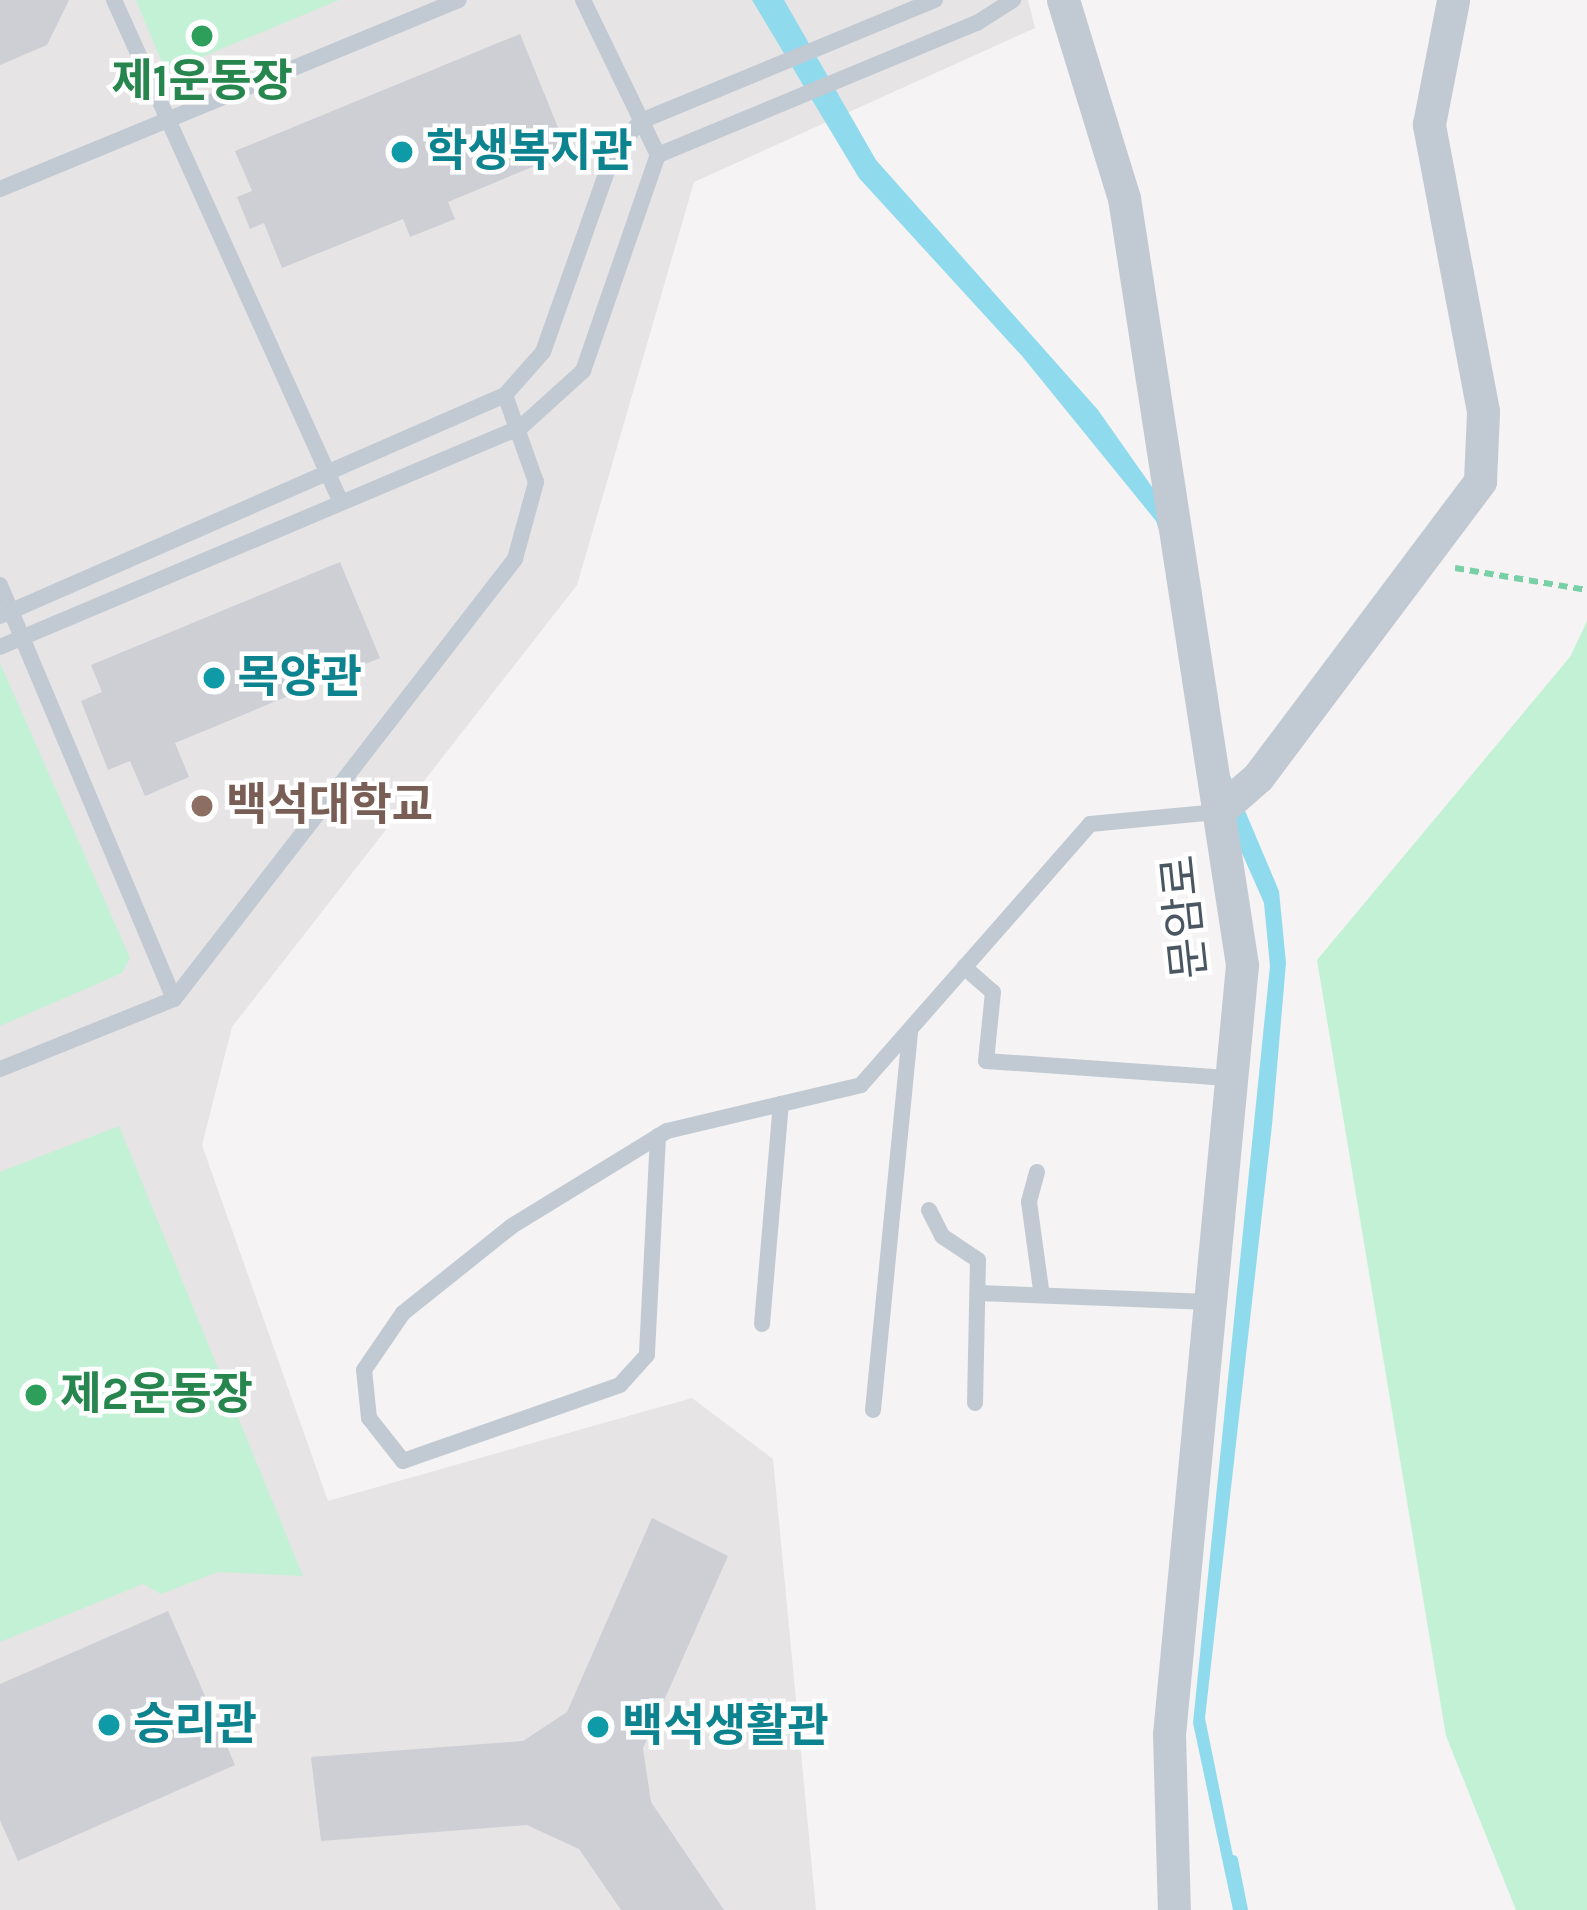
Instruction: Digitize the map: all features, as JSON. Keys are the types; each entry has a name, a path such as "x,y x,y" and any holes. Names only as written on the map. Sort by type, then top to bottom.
{"street":[{"name":"문암로","path":"1063,0 1124,198 1242,965 1169,1734 1174,1910"},
{"path":"1218,812 1258,777 1480,481 1483,411 1430,124 1453,0"}],"lane":[{"path":"113,0 161,118 339,498"},
{"path":"0,189 161,118 459,0"},
{"path":"0,647 339,498 521,428 583,371 658,154 583,0"},
{"path":"5,613 505,394 543,352 614,151 641,121 935,0"},
{"path":"658,154 976,23 1013,0"},
{"path":"0,1070 174,999 515,559 536,482 521,428 505,394"},
{"path":"0,585 5,613 24,637 174,999"},
{"path":"658,1136 647,1355 620,1385 403,1461 369,1418 364,1370 403,1313 512,1226 658,1136 861,1084 1090,824 1218,812"},
{"path":"964,967 993,992 986,1061 1231,1078"},
{"path":"873,1410 910,1031"},
{"path":"762,1324 781,1104"},
{"path":"1037,1172 1029,1202 1041,1290"},
{"path":"929,1210 942,1236 978,1260 975,1403"},
{"path":"978,1293 1041,1290 1210,1302"}],"path":[{"path":"1420,562 1587,590"}],"shaded area":[{"name":"백석대학교","path":"0,0 1028,0 1035,28 694,182 577,585 232,1027 202,1145 328,1501 692,1398 773,1459 816,1910 0,1910"}],"green space":[{"name":"제1운동장","path":"136,0 339,0 166,72"},
{"path":"1587,621 1587,1910 1516,1910 1446,1736 1317,960 1570,657"},
{"path":"0,663 130,958 122,973 0,1026"},
{"path":"119,1126 303,1576 218,1572 161,1594 143,1584 0,1642 0,1172"}],"water":[{"path":"752,0 784,0 876,160 1098,410 1176,521 1221,754 1279,891 1286,963 1272,1125 1205,1718 1244,1910 1233,1910 1193,1723 1270,966 1264,903 1230,826 1183,599 1156,521 1022,356 859,178"}],"building":[{"path":"0,0 69,0 47,45 0,65"},
{"name":"학생복지관","path":"520,34 568,152 448,202 455,219 410,237 403,219 282,268 264,223 250,229 237,197 252,191 235,151"},
{"name":"목양관","path":"340,562 380,658 175,743 189,777 145,796 130,761 108,770 81,701 102,692 91,665"},
{"name":"백석생활관","path":"652,1518 728,1556 643,1748 651,1802 724,1910 621,1910 579,1849 527,1825 321,1841 311,1757 523,1741 567,1712"},
{"name":"승리관","path":"168,1611 235,1765 18,1861 0,1820 0,1684"}],"waterway":[{"path":"1233,1860 1243,1910"}],"place":[{"name":"제1운동장","path":"202,36"},
{"name":"학생복지관","path":"402,152"},
{"name":"목양관","path":"214,678"},
{"name":"백석대학교","path":"202,806"},
{"name":"제2운동장","path":"36,1395"},
{"name":"승리관","path":"109,1725"},
{"name":"백석생활관","path":"598,1727"}]}
